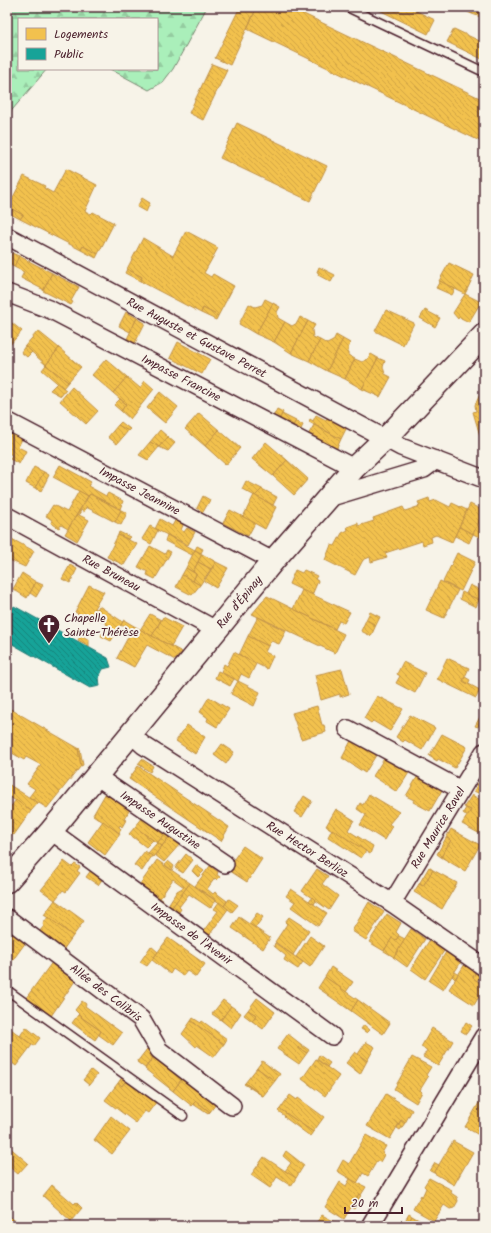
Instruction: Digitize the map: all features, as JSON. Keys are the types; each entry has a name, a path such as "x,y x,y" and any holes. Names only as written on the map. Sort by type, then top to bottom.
{"main road":[{"name":"Rue d'Épinay","path":"7,881 51,831 273,561 354,468 385,439 484,335"}],"street":[{"name":"Rue Auguste et Gustave Perret","path":"7,236 385,439 401,447 484,479"},
{"name":"Impasse Francine","path":"7,293 51,310 354,468"},
{"name":"Impasse Jeannine","path":"7,421 273,561"},
{"path":"328,498 424,469 436,460"},
{"name":"Rue Bruneau","path":"7,516 216,630"},
{"path":"348,728 461,790"},
{"name":"Rue Hector Berlioz","path":"131,734 144,745 392,903 484,967"},
{"name":"Rue Maurice Ravel","path":"392,903 484,752"},
{"name":"Impasse Augustine","path":"96,776 225,864"},
{"name":"Impasse de l'Avenir","path":"51,831 332,1036"},
{"name":"Allée des Colibris","path":"7,918 141,1019 159,1050 232,1106"},
{"path":"370,1226 484,1036"}],"lane":[{"path":"347,7 484,72"},
{"path":"7,990 183,1116"}],"green space":[{"path":"7,7 207,7 173,69 163,82 149,90 112,70 158,70 158,18 18,18 18,70 46,70 7,116"}],"building: Logements":[{"path":"240,7 257,7 230,65 215,58"},
{"path":"257,7 289,7 484,100 484,143 247,29"},
{"path":"373,7 408,7 435,20 428,34"},
{"path":"457,7 474,7 472,14"},
{"path":"474,7 484,7 484,18 472,14"},
{"path":"454,29 484,43 484,60 447,42"},
{"path":"212,64 227,70 203,120 189,113"},
{"path":"237,123 327,166 310,201 220,158"},
{"path":"66,169 97,185 85,211 91,214 93,212 114,223 98,254 83,246 81,250 20,219 23,215 8,207 24,176 45,186 44,188 53,193"},
{"path":"142,198 150,203 146,212 137,207"},
{"path":"8,207 23,215 20,219 7,212"},
{"path":"186,231 218,248 204,273 211,277 213,274 234,286 218,316 203,308 201,313 140,281 142,277 127,269 143,238 173,256"},
{"path":"83,246 98,254 96,258 81,250"},
{"path":"12,253 19,256 14,267 7,263"},
{"path":"19,256 52,273 44,290 21,278 24,272 14,267"},
{"path":"449,263 474,275 465,294 439,281"},
{"path":"319,267 335,275 331,282 318,275 319,273 317,272"},
{"path":"127,269 142,277 140,281 125,273"},
{"path":"52,273 79,287 71,301 73,302 71,305 43,291"},
{"path":"440,281 455,289 452,295 436,288"},
{"path":"465,294 481,302 469,322 459,317 458,319 453,313"},
{"path":"265,299 273,303 256,334 239,324 249,304 255,307 262,305"},
{"path":"273,303 280,307 277,312 278,318 285,322 274,342 256,334"},
{"path":"203,308 218,316 216,320 201,313"},
{"path":"386,310 414,323 403,345 375,331"},
{"path":"425,310 440,318 435,327 420,318"},
{"path":"126,312 137,318 130,332 119,326"},
{"path":"300,317 308,321 291,353 274,342 285,322 292,326 297,323"},
{"path":"137,318 145,323 134,345 126,341"},
{"path":"7,319 22,331 8,347 7,346"},
{"path":"308,321 315,325 312,330 313,337 320,340 309,361 291,353"},
{"path":"38,331 59,348 46,365 25,346"},
{"path":"336,335 343,339 327,371 309,361 320,340 327,344 333,341"},
{"path":"343,339 350,343 348,355 355,359 345,379 327,371"},
{"path":"178,342 210,359 202,374 170,358"},
{"path":"25,346 32,352 27,357 21,352"},
{"path":"59,348 81,367 68,382 46,365"},
{"path":"371,354 378,358 362,389 345,379 355,359 362,362 368,359"},
{"path":"378,358 385,361 383,367 385,374 391,377 380,397 362,389"},
{"path":"106,359 127,377 113,393 92,375"},
{"path":"46,365 68,382 63,388 42,370"},
{"path":"127,377 140,388 145,381 154,389 130,419 121,411 126,404 113,393"},
{"path":"57,383 66,390 61,396 50,390"},
{"path":"484,386 484,439 481,439 473,412 476,411 475,405"},
{"path":"72,387 98,411 86,424 60,401"},
{"path":"160,392 178,407 165,423 147,408"},
{"path":"120,399 126,404 121,411 114,405"},
{"path":"277,409 283,412 279,420 273,417"},
{"path":"199,413 219,430 205,446 185,429"},
{"path":"282,414 296,421 292,427 279,420"},
{"path":"316,415 326,420 328,417 347,427 341,439 309,422 310,419 313,421"},
{"path":"296,421 303,425 300,431 292,427"},
{"path":"121,422 130,429 128,431 118,425"},
{"path":"118,425 128,431 117,444 108,437"},
{"path":"314,425 341,439 336,450 308,435"},
{"path":"7,426 24,435 18,447 26,451 19,464 10,459 12,455 7,452"},
{"path":"160,430 168,437 159,447 150,442"},
{"path":"219,430 240,448 226,465 205,446"},
{"path":"168,437 175,443 168,451 159,447"},
{"path":"150,442 159,447 148,460 139,455"},
{"path":"266,442 287,460 273,476 252,459"},
{"path":"287,460 308,479 294,495 273,476"},
{"path":"60,465 91,482 88,486 106,496 108,493 123,501 120,509 90,494 88,496 53,477"},
{"path":"34,467 44,472 35,488 26,483"},
{"path":"44,472 49,475 41,491 35,488"},
{"path":"246,481 262,489 255,496 242,489"},
{"path":"262,489 277,497 273,505 255,496"},
{"path":"79,491 88,496 68,529 61,525 59,528 51,523 52,520 46,516 53,505 67,512"},
{"path":"90,494 121,510 115,522 86,507 84,512 81,510 79,515 89,520 77,541 65,534"},
{"path":"254,495 276,507 265,529 243,517"},
{"path":"203,496 210,500 203,512 197,508"},
{"path":"429,498 430,502 436,500 450,507 452,503 467,510 452,542 436,535 431,537 432,542 423,545 422,541 385,553 387,557 371,562 370,557 363,560 355,575 325,560 331,545 335,546 342,533 348,530 347,527 358,523 358,526 374,521 373,518 403,507 405,511 420,506 418,502"},
{"path":"470,504 484,511 473,534 459,527"},
{"path":"121,510 127,513 121,525 115,522"},
{"path":"230,510 255,523 248,536 223,523"},
{"path":"484,511 484,539 473,534"},
{"path":"160,519 172,526 176,519 184,523 181,530 184,532 187,528 195,532 188,545 155,529"},
{"path":"150,526 158,530 151,544 142,539"},
{"path":"459,527 473,534 469,543 455,536"},
{"path":"119,532 130,537 128,539 118,535"},
{"path":"118,535 137,544 124,565 107,557"},
{"path":"167,535 195,550 192,555 165,541"},
{"path":"8,537 34,551 25,567 7,559"},
{"path":"150,546 165,554 167,550 171,552 155,579 147,575 148,572 138,567"},
{"path":"197,546 203,549 201,553 195,550"},
{"path":"195,550 202,554 193,572 186,568"},
{"path":"457,553 475,562 461,591 443,582"},
{"path":"202,554 216,562 211,569 198,562"},
{"path":"198,562 211,569 200,585 193,581 196,574 193,572"},
{"path":"216,562 228,568 216,588 204,581"},
{"path":"70,565 77,569 70,583 62,579"},
{"path":"186,568 196,574 193,581 182,575"},
{"path":"295,570 302,573 304,570 317,576 315,579 318,581 312,595 289,584"},
{"path":"22,573 36,582 27,598 13,589"},
{"path":"182,575 200,585 192,595 176,587"},
{"path":"440,581 458,590 444,618 426,610"},
{"path":"36,582 43,585 36,597 30,593"},
{"path":"89,585 104,592 94,608 97,610 90,621 75,612"},
{"path":"470,585 484,592 482,601 466,594"},
{"path":"302,590 350,612 344,623 339,621 335,629 293,609"},
{"path":"462,592 479,600 476,607 460,599"},
{"path":"267,596 344,634 335,653 252,614"},
{"path":"99,606 123,622 111,641 101,636 107,624 93,616"},
{"path":"370,612 380,617 376,625 366,620"},
{"path":"150,614 161,620 152,636 140,630"},
{"path":"163,617 182,627 171,646 152,636"},
{"path":"258,617 286,631 279,644 271,641 268,646 248,636"},
{"path":"124,620 134,626 131,630 121,625"},
{"path":"366,620 376,625 371,636 361,631"},
{"path":"134,626 182,652 175,660 147,645 134,667 117,658"},
{"path":"81,635 89,640 89,646 78,640"},
{"path":"248,636 268,646 265,652 273,656 267,669 239,655"},
{"path":"234,652 256,664 249,678 241,674 238,681 221,672 224,664 227,666"},
{"path":"447,658 469,668 463,681 480,690 476,698 437,679"},
{"path":"403,662 425,673 415,693 396,683 400,676 397,674"},
{"path":"342,669 349,694 340,697 340,694 321,700 315,675"},
{"path":"218,671 234,679 230,686 215,678"},
{"path":"465,677 470,680 468,684 463,681"},
{"path":"238,681 260,692 254,706 231,694"},
{"path":"377,696 403,709 390,731 373,721 371,723 364,718"},
{"path":"209,697 229,709 217,727 207,721 208,718 200,712"},
{"path":"317,706 322,725 324,725 326,732 301,739 292,713"},
{"path":"7,707 78,748 81,766 47,808 29,797 35,789 27,784 41,765 26,757 24,760 7,750"},
{"path":"410,715 435,728 422,750 405,740 403,742 396,737"},
{"path":"480,717 482,719 478,727 475,726"},
{"path":"187,725 205,737 195,754 176,741"},
{"path":"442,734 467,747 455,768 429,756"},
{"path":"354,735 378,752 365,773 342,758"},
{"path":"222,744 234,752 226,764 214,755"},
{"path":"78,748 80,749 83,765 81,766"},
{"path":"387,754 410,771 397,792 373,776"},
{"path":"142,759 153,766 150,772 138,764"},
{"path":"138,766 229,827 221,841 129,779"},
{"path":"419,774 442,790 430,811 413,802 414,800 406,796"},
{"path":"481,778 484,780 484,796 474,791"},
{"path":"8,784 38,803 31,811 7,795"},
{"path":"107,791 131,808 124,819 126,820 122,827 120,825 119,827 121,829 119,833 93,815"},
{"path":"369,794 399,812 389,824 392,826 384,840 360,825 366,815 357,809 360,803 363,805"},
{"path":"472,795 484,802 484,831 482,835 462,824 471,810 464,807"},
{"path":"304,796 312,801 302,817 294,812"},
{"path":"16,800 31,811 14,835 7,829 7,811"},
{"path":"466,808 471,810 467,816 463,813"},
{"path":"336,809 354,820 348,830 373,846 370,854 326,826"},
{"path":"144,816 167,832 157,843 135,827"},
{"path":"103,821 120,834 105,855 88,842"},
{"path":"135,827 153,840 146,847 129,834"},
{"path":"7,829 13,834 7,842"},
{"path":"332,829 366,851 361,858 328,837"},
{"path":"451,829 480,845 465,871 441,857 451,840 446,838"},
{"path":"167,832 171,835 162,846 157,843"},
{"path":"170,836 180,844 164,862 155,855"},
{"path":"446,838 451,840 441,857 437,854"},
{"path":"157,843 162,846 153,857 148,853"},
{"path":"243,846 262,859 247,882 227,869"},
{"path":"145,851 152,856 142,871 134,865"},
{"path":"186,854 193,860 183,873 175,868"},
{"path":"157,860 190,883 170,910 166,908 177,891 184,887 173,879 160,898 164,901 161,905 138,887"},
{"path":"64,861 72,867 75,864 80,867 77,871 80,873 66,892 63,890 55,900 41,890"},
{"path":"168,861 174,866 172,870 165,865"},
{"path":"196,865 204,871 198,877 192,871"},
{"path":"210,866 218,872 217,875 220,877 217,880 215,878 207,889 213,894 215,892 227,901 224,906 195,886"},
{"path":"429,867 433,870 423,886 419,884"},
{"path":"92,869 104,877 98,885 86,877"},
{"path":"317,869 328,876 322,884 338,896 329,910 302,891"},
{"path":"433,870 457,883 442,909 414,892 419,884 423,886"},
{"path":"190,883 216,901 210,908 189,894 179,907 181,909 177,915 170,910"},
{"path":"291,889 327,913 318,926 291,907 295,902 286,896"},
{"path":"312,897 316,901 314,904 309,901"},
{"path":"229,899 238,905 232,912 224,906"},
{"path":"55,900 84,921 73,936 44,915"},
{"path":"219,902 228,909 208,937 202,933 218,911 214,909"},
{"path":"369,902 384,912 366,940 352,931"},
{"path":"257,913 263,917 255,928 249,924"},
{"path":"387,914 401,923 396,932 399,935 396,940 392,938 384,951 369,942"},
{"path":"48,917 73,936 63,950 39,932 44,926 43,924"},
{"path":"239,917 270,938 263,949 232,928"},
{"path":"289,917 309,930 293,955 275,942 287,924 285,922"},
{"path":"7,928 26,942 7,968"},
{"path":"411,929 425,939 407,967 393,957"},
{"path":"310,936 324,946 310,967 296,957"},
{"path":"399,936 405,939 394,957 384,951 392,938 396,940"},
{"path":"168,938 205,964 196,977 187,971 183,976 173,969 170,974 152,960"},
{"path":"429,941 444,951 425,979 411,969"},
{"path":"275,943 303,962 298,969 284,960 286,956 274,946"},
{"path":"151,946 158,952 147,966 140,962"},
{"path":"446,952 461,962 443,990 429,981"},
{"path":"53,961 77,978 51,1016 26,998"},
{"path":"465,964 476,971 473,978 484,985 484,989 474,1005 449,989"},
{"path":"331,967 353,982 346,992 325,977"},
{"path":"455,972 458,974 455,979 452,976"},
{"path":"475,973 480,976 477,981 473,978"},
{"path":"325,977 358,1000 351,1011 318,988"},
{"path":"257,998 275,1012 263,1029 252,1021 256,1015 248,1010"},
{"path":"223,1000 231,1006 221,1020 212,1014"},
{"path":"358,1000 390,1023 383,1034 351,1011"},
{"path":"82,1001 86,1004 85,1006 122,1033 113,1045 99,1035 101,1031 78,1015 79,1014 75,1010"},
{"path":"231,1006 241,1013 231,1028 221,1020"},
{"path":"248,1010 256,1015 252,1021 244,1015"},
{"path":"78,1015 101,1031 95,1040 72,1023"},
{"path":"193,1018 201,1023 202,1021 227,1039 224,1044 191,1021"},
{"path":"191,1021 224,1044 214,1057 197,1045 196,1047 182,1034"},
{"path":"466,1022 472,1026 466,1034 461,1031"},
{"path":"364,1025 370,1030 367,1033 361,1029"},
{"path":"7,1026 32,1045 16,1066 7,1059"},
{"path":"26,1027 40,1038 34,1046 20,1036"},
{"path":"432,1028 453,1041 438,1066 423,1057 427,1050 421,1047"},
{"path":"288,1034 302,1045 299,1048 307,1053 299,1064 277,1049"},
{"path":"366,1042 375,1047 367,1061 358,1054"},
{"path":"302,1045 309,1050 307,1053 299,1048"},
{"path":"147,1049 155,1055 145,1068 137,1062"},
{"path":"355,1052 367,1061 360,1074 346,1063"},
{"path":"155,1055 184,1076 173,1091 145,1069"},
{"path":"319,1055 330,1063 327,1067 317,1059"},
{"path":"412,1057 431,1067 426,1075 428,1077 420,1090 422,1092 416,1103 394,1089"},
{"path":"316,1059 339,1076 325,1096 302,1079"},
{"path":"262,1061 280,1074 275,1081 257,1068"},
{"path":"257,1068 275,1081 263,1096 245,1083"},
{"path":"91,1070 97,1075 89,1085 83,1080"},
{"path":"123,1076 127,1079 122,1086 118,1083"},
{"path":"184,1076 218,1101 210,1112 196,1101 192,1106 173,1091"},
{"path":"127,1079 157,1101 148,1113 145,1111 136,1123 105,1100 118,1083 122,1086"},
{"path":"245,1083 263,1096 244,1084"},
{"path":"386,1094 412,1110 405,1123 401,1120 390,1139 367,1126"},
{"path":"290,1095 297,1100 298,1098 324,1117 313,1132 280,1109"},
{"path":"483,1096 484,1097 484,1138 465,1127"},
{"path":"196,1101 210,1112 208,1114 193,1104"},
{"path":"280,1109 313,1132 310,1136 284,1117 285,1116 278,1111"},
{"path":"111,1116 130,1131 112,1154 94,1140"},
{"path":"401,1120 405,1123 400,1130 397,1128"},
{"path":"366,1135 386,1146 382,1153 384,1155 380,1162 377,1161 368,1176 363,1173 357,1183 337,1171 343,1160 349,1164"},
{"path":"453,1141 473,1152 454,1185 434,1173"},
{"path":"7,1145 28,1163 18,1174 7,1165"},
{"path":"286,1151 304,1165 296,1178 285,1171 291,1163 283,1156"},
{"path":"264,1157 296,1178 291,1186 277,1177 270,1188 251,1175"},
{"path":"435,1163 439,1165 434,1173 430,1171"},
{"path":"429,1178 452,1190 451,1193 457,1197 458,1201 454,1208 450,1209 444,1205 434,1221 413,1209 421,1195 422,1197 426,1188 424,1186"},
{"path":"350,1179 366,1187 361,1195 359,1194 344,1219 325,1207 340,1182 346,1186"},
{"path":"52,1185 74,1204 76,1202 82,1208 71,1221 43,1196"},
{"path":"359,1194 361,1195 354,1209 351,1207"},
{"path":"7,1214 21,1226 7,1226"},
{"path":"409,1214 412,1216 407,1226 402,1226"},
{"path":"322,1215 343,1226 314,1226"},
{"path":"412,1216 429,1226 407,1226"}],"building: Public":[{"name":"Chapelle Sainte-Thérèse","path":"14,606 108,658 111,667 103,669 99,677 100,686 90,688 7,641 7,619"}],"place":[{"name":"Chapelle Sainte-Thérèse","path":"49,644"}]}
